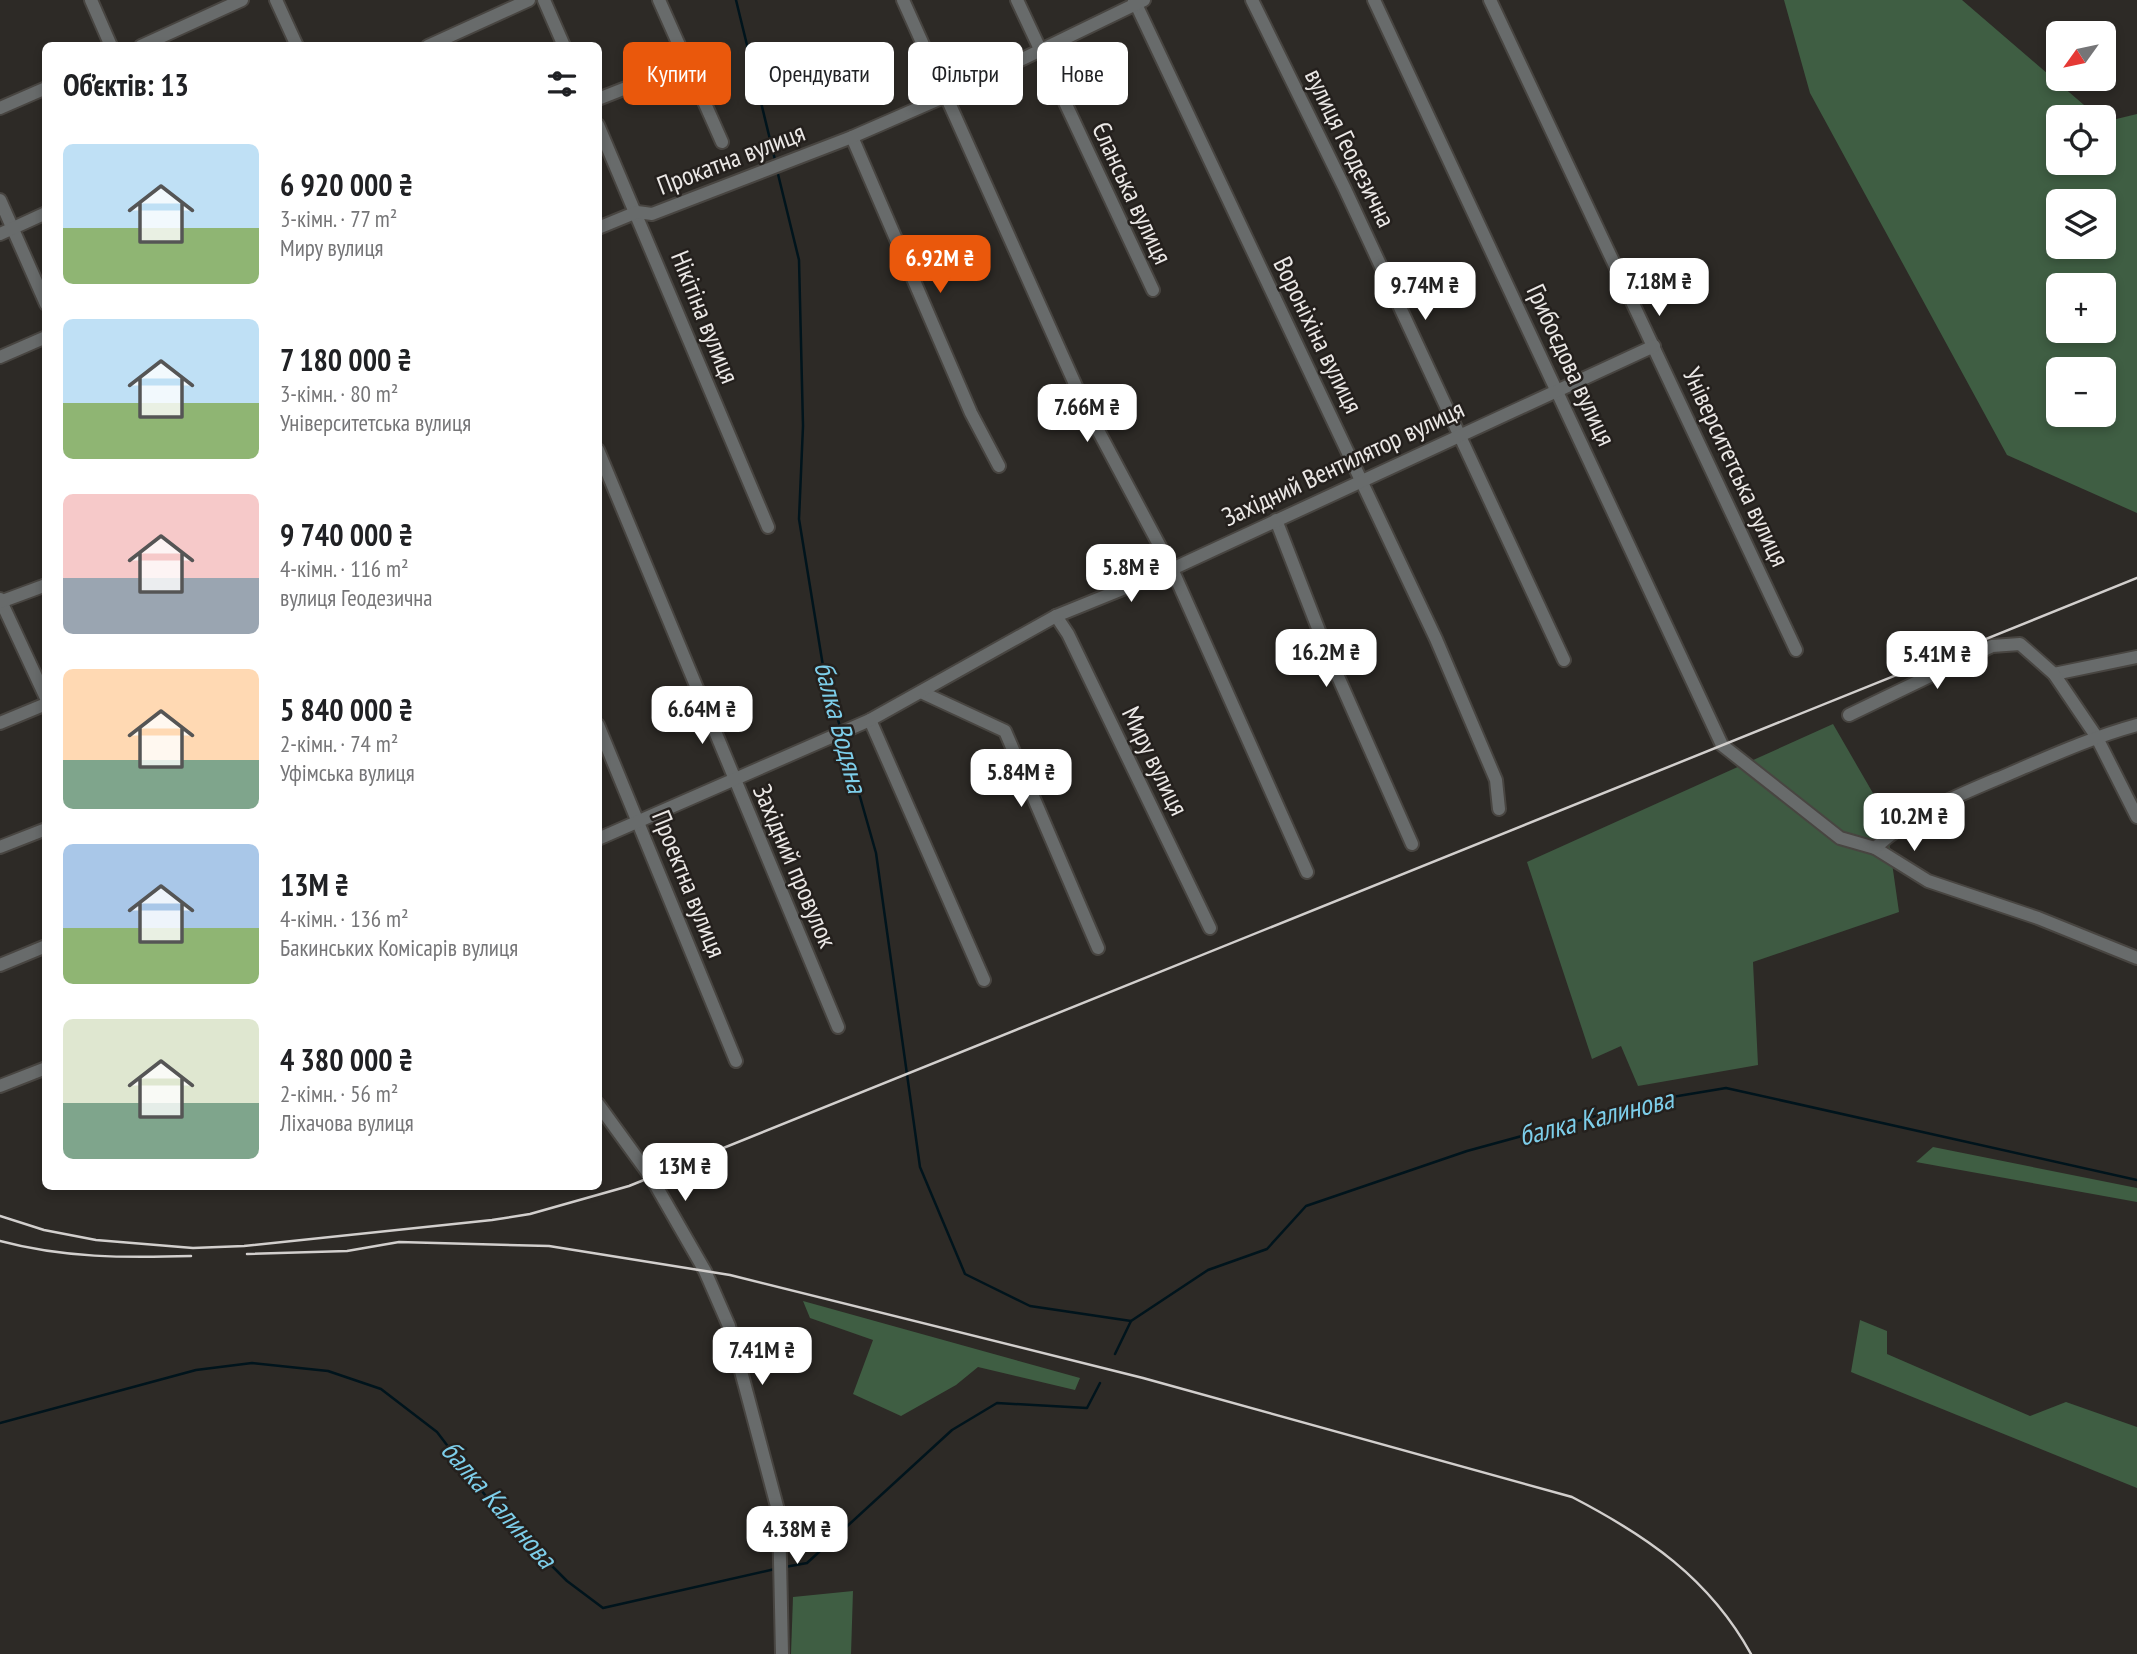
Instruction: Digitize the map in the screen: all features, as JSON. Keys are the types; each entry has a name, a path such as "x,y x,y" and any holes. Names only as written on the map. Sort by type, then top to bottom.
{"street":[{"path":"91,0 109,42"},
{"path":"150,42 242,0"},
{"path":"276,0 295,42"},
{"path":"437,42 529,0"},
{"path":"544,0 562,42"},
{"path":"659,0 677,42"},
{"path":"903,0 922,42"},
{"name":"Єланська вулиця","path":"1017,0 1037,46"},
{"name":"вулиця Геодезична","path":"1252,0 1564,660"},
{"name":"Грибоєдова вулиця","path":"1374,0 1723,745 1749,769 1840,838 1875,848 1927,881 2038,918 2137,958"},
{"name":"Університетська вулиця","path":"1490,0 1796,650"},
{"name":"Прокатна вулиця","path":"1057,42 1138,1"},
{"name":"Вороніхіна вулиця","path":"1138,1 1362,480 1496,780 1499,809"},
{"path":"602,97 623,89"},
{"path":"0,108 42,90"},
{"path":"705,105 722,142"},
{"name":"Прокатна вулиця","path":"602,226 638,212 652,214 852,137 925,105"},
{"path":"950,105 1084,404 1172,569 1307,872"},
{"name":"Єланська вулиця","path":"1065,105 1153,290"},
{"name":"Нікітіна вулиця","path":"602,134 638,212 768,527"},
{"path":"852,137 971,413 999,466"},
{"path":"0,200 6,231 42,297"},
{"path":"6,231 42,215"},
{"path":"0,357 42,339"},
{"name":"Західний Вентилятор вулиця","path":"602,837 870,720 1056,616 1172,569 1459,433 1654,346"},
{"name":"Західний провулок","path":"602,460 838,1027"},
{"path":"1276,520 1328,654 1412,844"},
{"path":"42,586 0,601 42,690"},
{"name":"Миру вулиця","path":"1056,616 1068,634 1210,928"},
{"path":"1849,715 1992,646 2020,644 2054,674 2096,736 2137,817"},
{"path":"2054,674 2137,657"},
{"path":"921,692 1005,731 1098,948"},
{"path":"0,723 42,706"},
{"path":"870,720 985,980"},
{"path":"1875,848 1891,833 1948,800 2096,736 2137,725"},
{"name":"Проектна вулиця","path":"602,734 736,1061"},
{"path":"0,847 42,831"},
{"path":"0,965 42,948"},
{"path":"0,1086 42,1070"},
{"path":"602,1110 651,1177 705,1271 729,1326 779,1514 782,1654"}],"green space":[{"path":"1784,0 1962,0 2046,72 2046,91 2068,91 2084,105 2046,105 2046,175 2116,175 2116,119 2137,114 2137,513 2007,455 1810,93"},
{"path":"1833,724 1885,814 1899,912 1753,962 1758,1065 1638,1086 1621,1046 1592,1059 1527,862"},
{"path":"1933,1147 2137,1188 2137,1202 1916,1162"},
{"path":"803,1301 1080,1378 1075,1390 978,1367 956,1385 901,1416 853,1394 873,1340 810,1318"},
{"path":"1860,1320 1887,1331 1887,1354 2030,1416 2066,1402 2137,1427 2137,1488 1851,1372"},
{"path":"853,1591 851,1654 791,1654 793,1597"}],"waterway":[{"name":"балка Водяна","path":"736,0 776,164"},
{"name":"балка Водяна","path":"777,170 799,260 803,426 799,519 823,666 840,727"},
{"name":"балка Водяна","path":"843,737 876,853 920,1167 965,1274 1030,1306 1131,1321"},
{"name":"балка Калинова","path":"1115,1354 1131,1321 1208,1270 1267,1249 1306,1206 1467,1151 1654,1100 1726,1088 2137,1180"},
{"name":"балка Калинова","path":"0,1423 196,1370 252,1363 328,1371 381,1389 437,1432 498,1512 567,1581 603,1608 775,1569"},
{"name":"балка Калинова","path":"785,1567 807,1563 952,1430 997,1403 1087,1408 1100,1383"}],"railway":[{"path":"0,1216 44,1230 96,1240 193,1248 244,1246 492,1220 530,1214 629,1186 2137,578"},
{"path":"0,1241 47,1251 94,1256 191,1256"},
{"path":"247,1254 347,1251 399,1242 549,1246 730,1275 1143,1378 1572,1497 1626,1527 1696,1581 1716,1603 1751,1654"}]}
